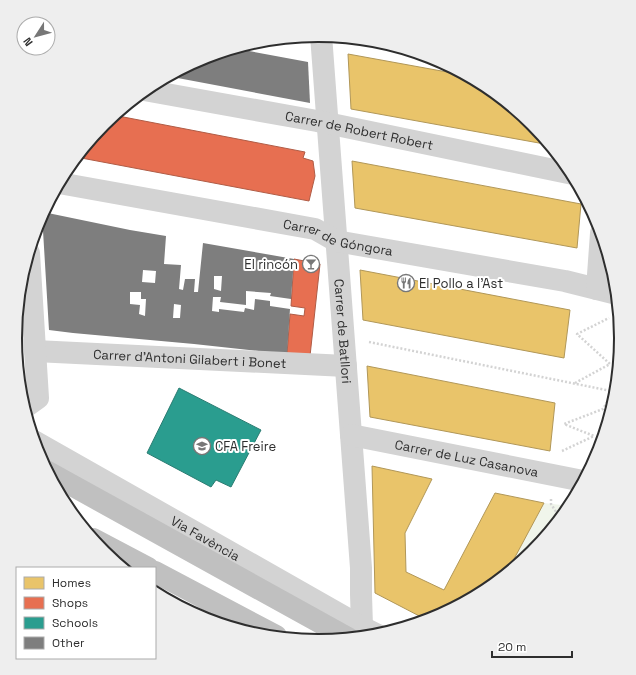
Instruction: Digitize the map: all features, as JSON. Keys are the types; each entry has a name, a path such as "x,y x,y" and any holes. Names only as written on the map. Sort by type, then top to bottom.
{"highway":[{"path":"58,477 359,631"},
{"path":"110,548 146,567"},
{"path":"156,573 261,628"}],"street":[{"name":"Carrer de Batllori","path":"321,42 361,568 363,630"},
{"name":"Carrer de Robert Robert","path":"153,92 316,121 563,172"},
{"name":"Carrer de Góngora","path":"65,184 315,229 336,241 566,281 607,292"},
{"path":"604,260 607,292"},
{"path":"29,273 38,398 30,404"},
{"name":"Carrer d'Antoni Gilabert i Bonet","path":"35,351 346,366"},
{"name":"Carrer de Luz Casanova","path":"351,435 577,480"},
{"name":"Via Favència","path":"43,446 359,631"}],"path":[{"path":"575,384 610,364 577,334 612,317"},
{"path":"343,336 609,391"},
{"path":"557,454 594,436 564,424 603,409 606,404"}],"shaded area":[{"path":"544,503 562,505 541,533 514,559"}],"building: Homes":[{"path":"348,54 450,73 482,91 498,103 513,115 542,144 351,109"},
{"path":"352,161 581,204 577,248 355,208"},
{"path":"360,270 570,310 564,358 363,320"},
{"path":"367,366 555,403 550,451 370,417"},
{"path":"372,466 432,479 405,533 406,572 444,590 495,493 544,503 514,559 482,584 466,594 419,616 375,593"}],"building: Shops":[{"path":"121,117 305,152 303,158 313,161 315,176 309,201 82,158 95,142"},
{"path":"294,259 320,264 310,356 287,354 290,314 304,316 305,308 291,306"}],"building: Schools":[{"path":"179,388 261,430 231,487 216,480 211,487 147,453"}],"building: Other":[{"path":"247,51 308,62 310,103 176,78 223,57"},
{"path":"50,213 166,236 164,264 181,265 179,289 183,290 185,279 195,279 194,292 198,292 203,243 294,259 291,299 270,296 271,293 246,291 246,305 220,302 221,297 213,297 212,311 219,312 219,309 244,312 245,308 254,310 255,299 270,301 270,306 290,309 287,354 49,330 43,229","holes":["143,270 156,271 155,283 142,282","214,276 222,276 221,291 214,289","130,292 141,292 141,299 146,299 145,316 139,314 140,305 130,304","174,304 181,305 180,318 173,318"]}],"place":[{"name":"El rincón","path":"311,264"},
{"name":"El Pollo a l'Ast","path":"406,283"},
{"name":"CFA Freire","path":"202,446"}]}
